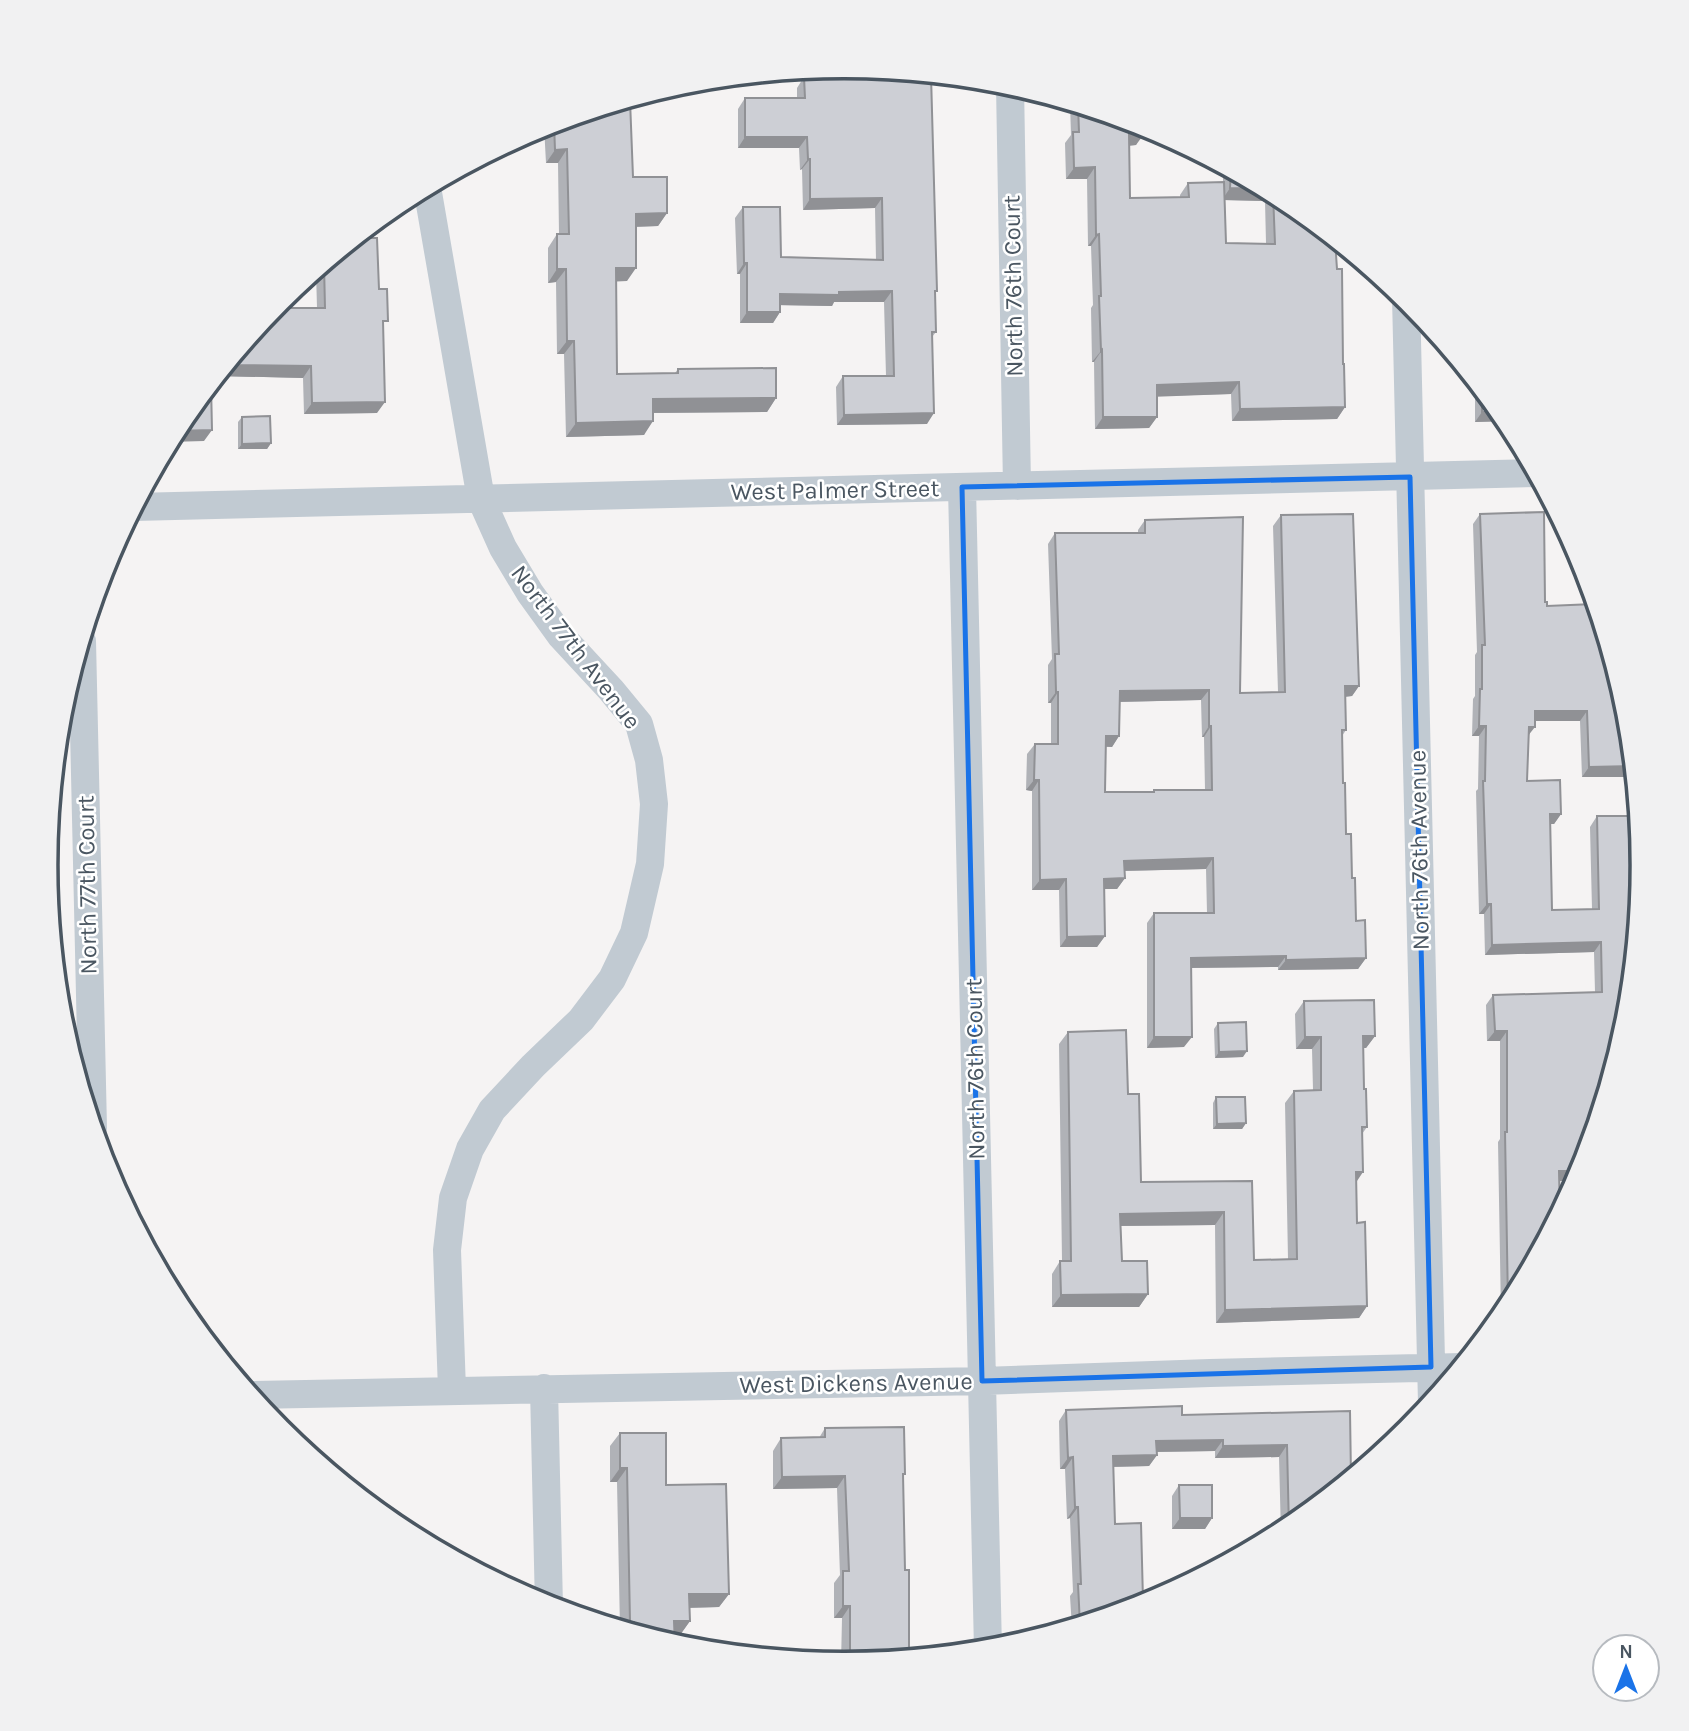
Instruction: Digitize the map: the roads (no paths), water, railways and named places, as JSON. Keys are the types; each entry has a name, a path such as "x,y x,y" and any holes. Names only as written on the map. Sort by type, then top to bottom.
{"street":[{"name":"North 76th Court","path":"1010,97 1017,486"},
{"name":"North 77th Avenue","path":"429,198 481,499 503,548 530,593 561,636 639,724 649,760 654,804 650,864 637,921 612,979 581,1020 492,1110 470,1149 453,1198 447,1250 452,1390"},
{"name":"North 76th Avenue","path":"1406,315 1432,1389"},
{"name":"West Palmer Street","path":"145,507 1527,473"},
{"name":"North 76th Court","path":"962,487 988,1639"},
{"name":"North 77th Court","path":"83,672 92,1093"},
{"name":"West Dickens Avenue","path":"263,1395 982,1381 1450,1367"},
{"path":"544,1388 549,1594"}]}
